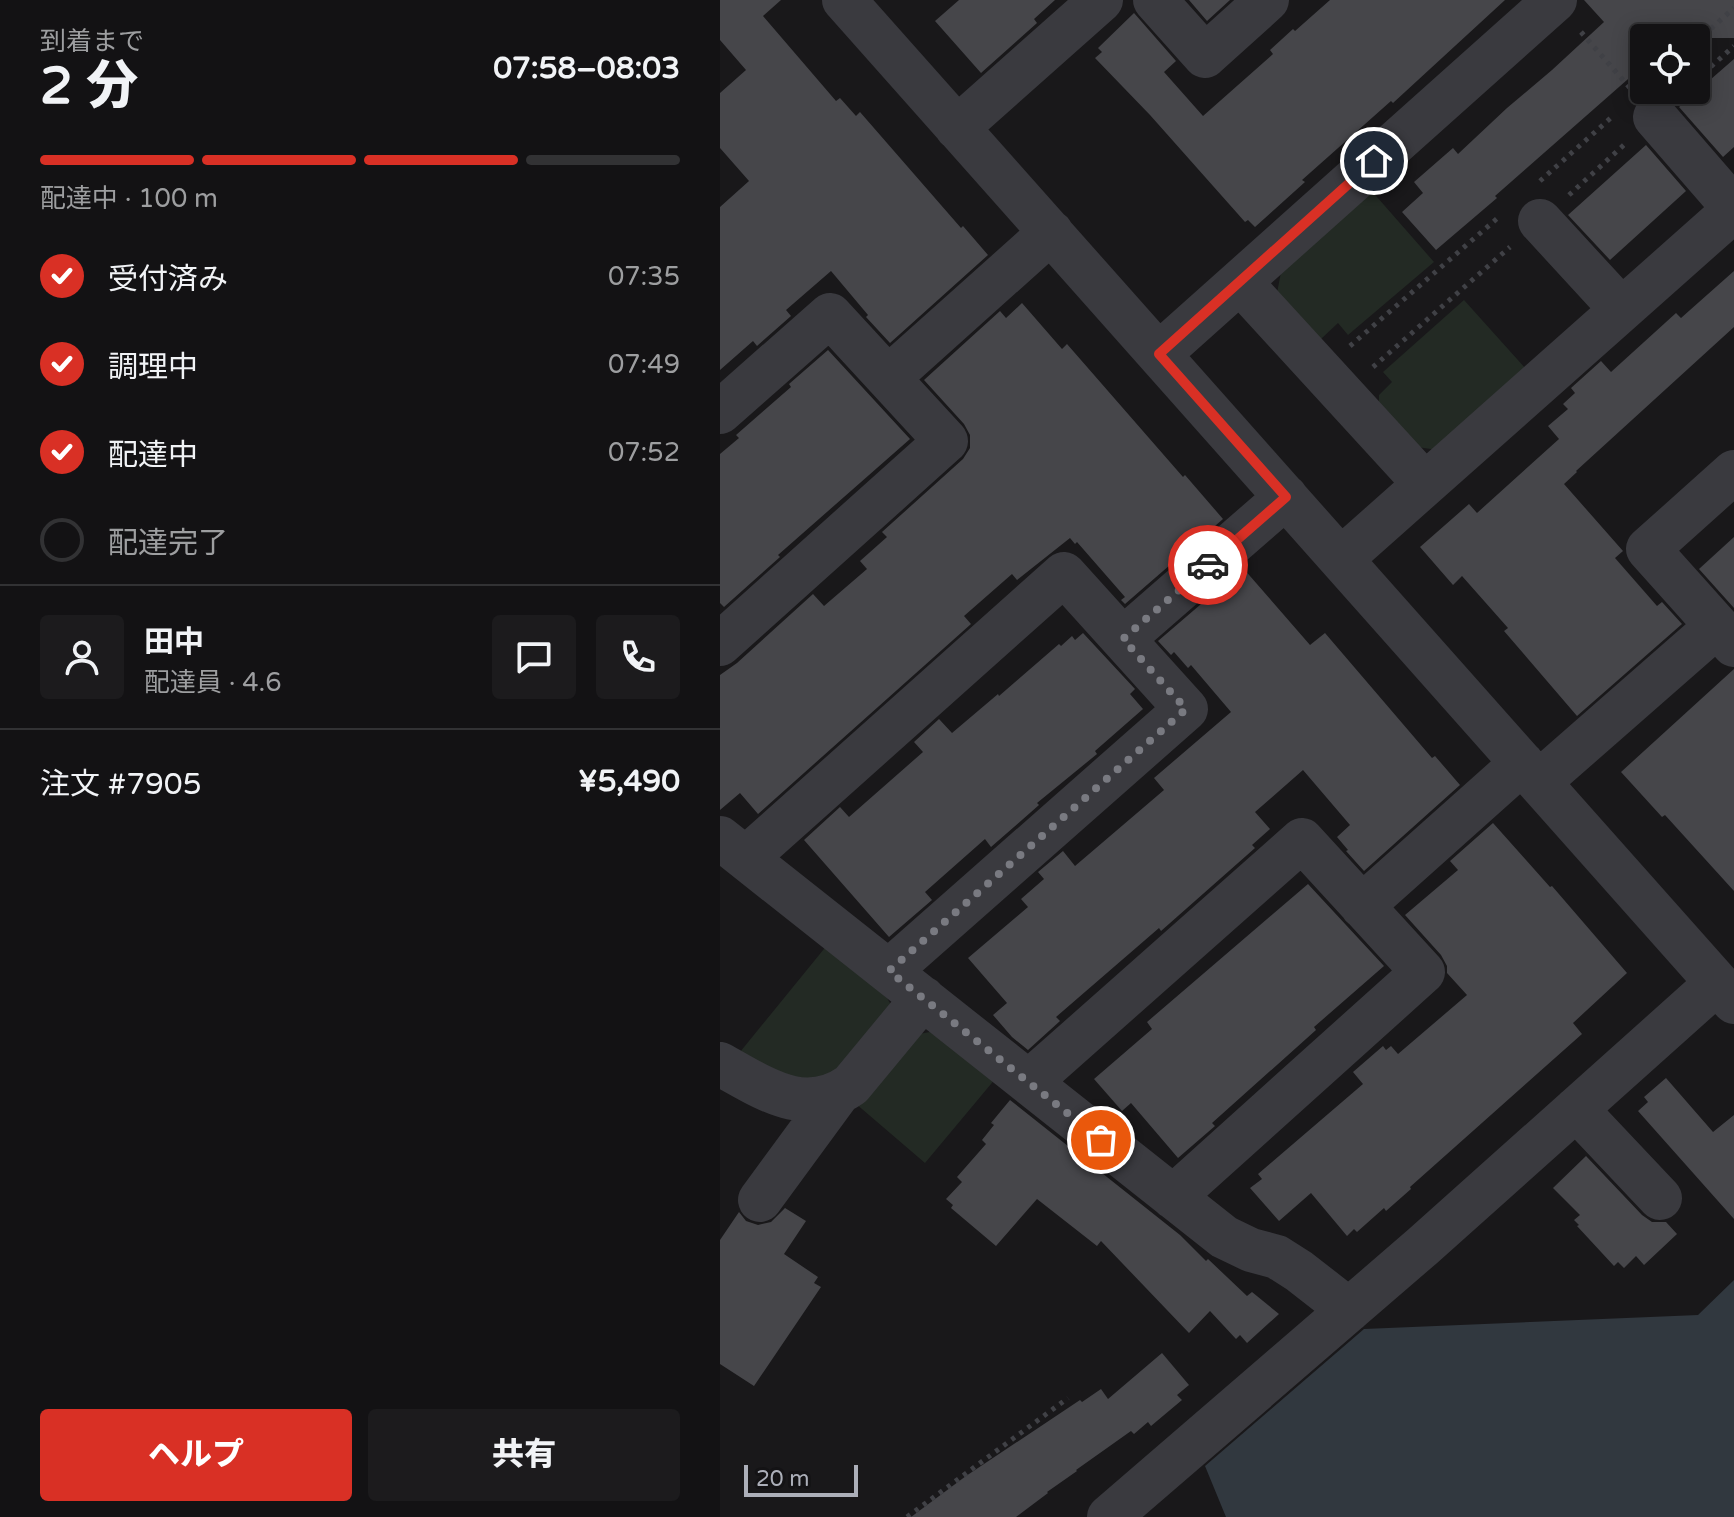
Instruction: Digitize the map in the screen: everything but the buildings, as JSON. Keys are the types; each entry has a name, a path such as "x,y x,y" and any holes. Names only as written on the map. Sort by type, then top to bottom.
{"street":[{"path":"844,0 1726,992 1576,1109 1109,1517"},
{"path":"957,128 1101,0"},
{"path":"1155,0 1205,56 1267,0"},
{"path":"1159,354 1554,0"},
{"path":"1341,559 1734,209 1634,116"},
{"path":"1526,207 1621,309"},
{"path":"888,378 1051,232"},
{"path":"1240,282 1425,484"},
{"path":"720,412 830,315 946,441 720,644"},
{"path":"1362,906 1530,773 1725,636 1648,549 1734,472"},
{"path":"1123,639 1286,497"},
{"path":"889,971 1186,709 1064,574 733,848 1224,1237 1251,1250 1277,1257 1349,1310"},
{"path":"1029,1082 1302,840 1423,972 1173,1197"},
{"path":"760,1200 837,1095 851,1085 923,998"},
{"path":"720,1064 786,1097 820,1100 837,1095"},
{"path":"1576,1109 1660,1198"}],"path":[{"path":"1321,370 1526,207 1634,116 1554,0"},
{"path":"1710,29 1734,8"},
{"path":"1710,67 1734,46"},
{"path":"907,1517 1068,1398"}],"shaded area":[{"path":"1370,189 1434,262 1348,335 1338,323 1321,339 1277,293 1282,267"},
{"path":"1464,300 1526,369 1438,450 1417,447 1379,402 1379,395 1392,382 1383,372"},
{"path":"828,944 887,998 894,1010 824,1087 736,1057"},
{"path":"930,1032 996,1078 925,1163 855,1103 913,1035"},
{"path":"1734,1280 1734,1517 1226,1517 1205,1466 1364,1329 1698,1315"}],"way so far":[{"path":"1101,1140 889,971 1186,709 1123,639 1208,565"}],"route":[{"path":"1208,565 1286,497 1159,354 1374,161"}]}
